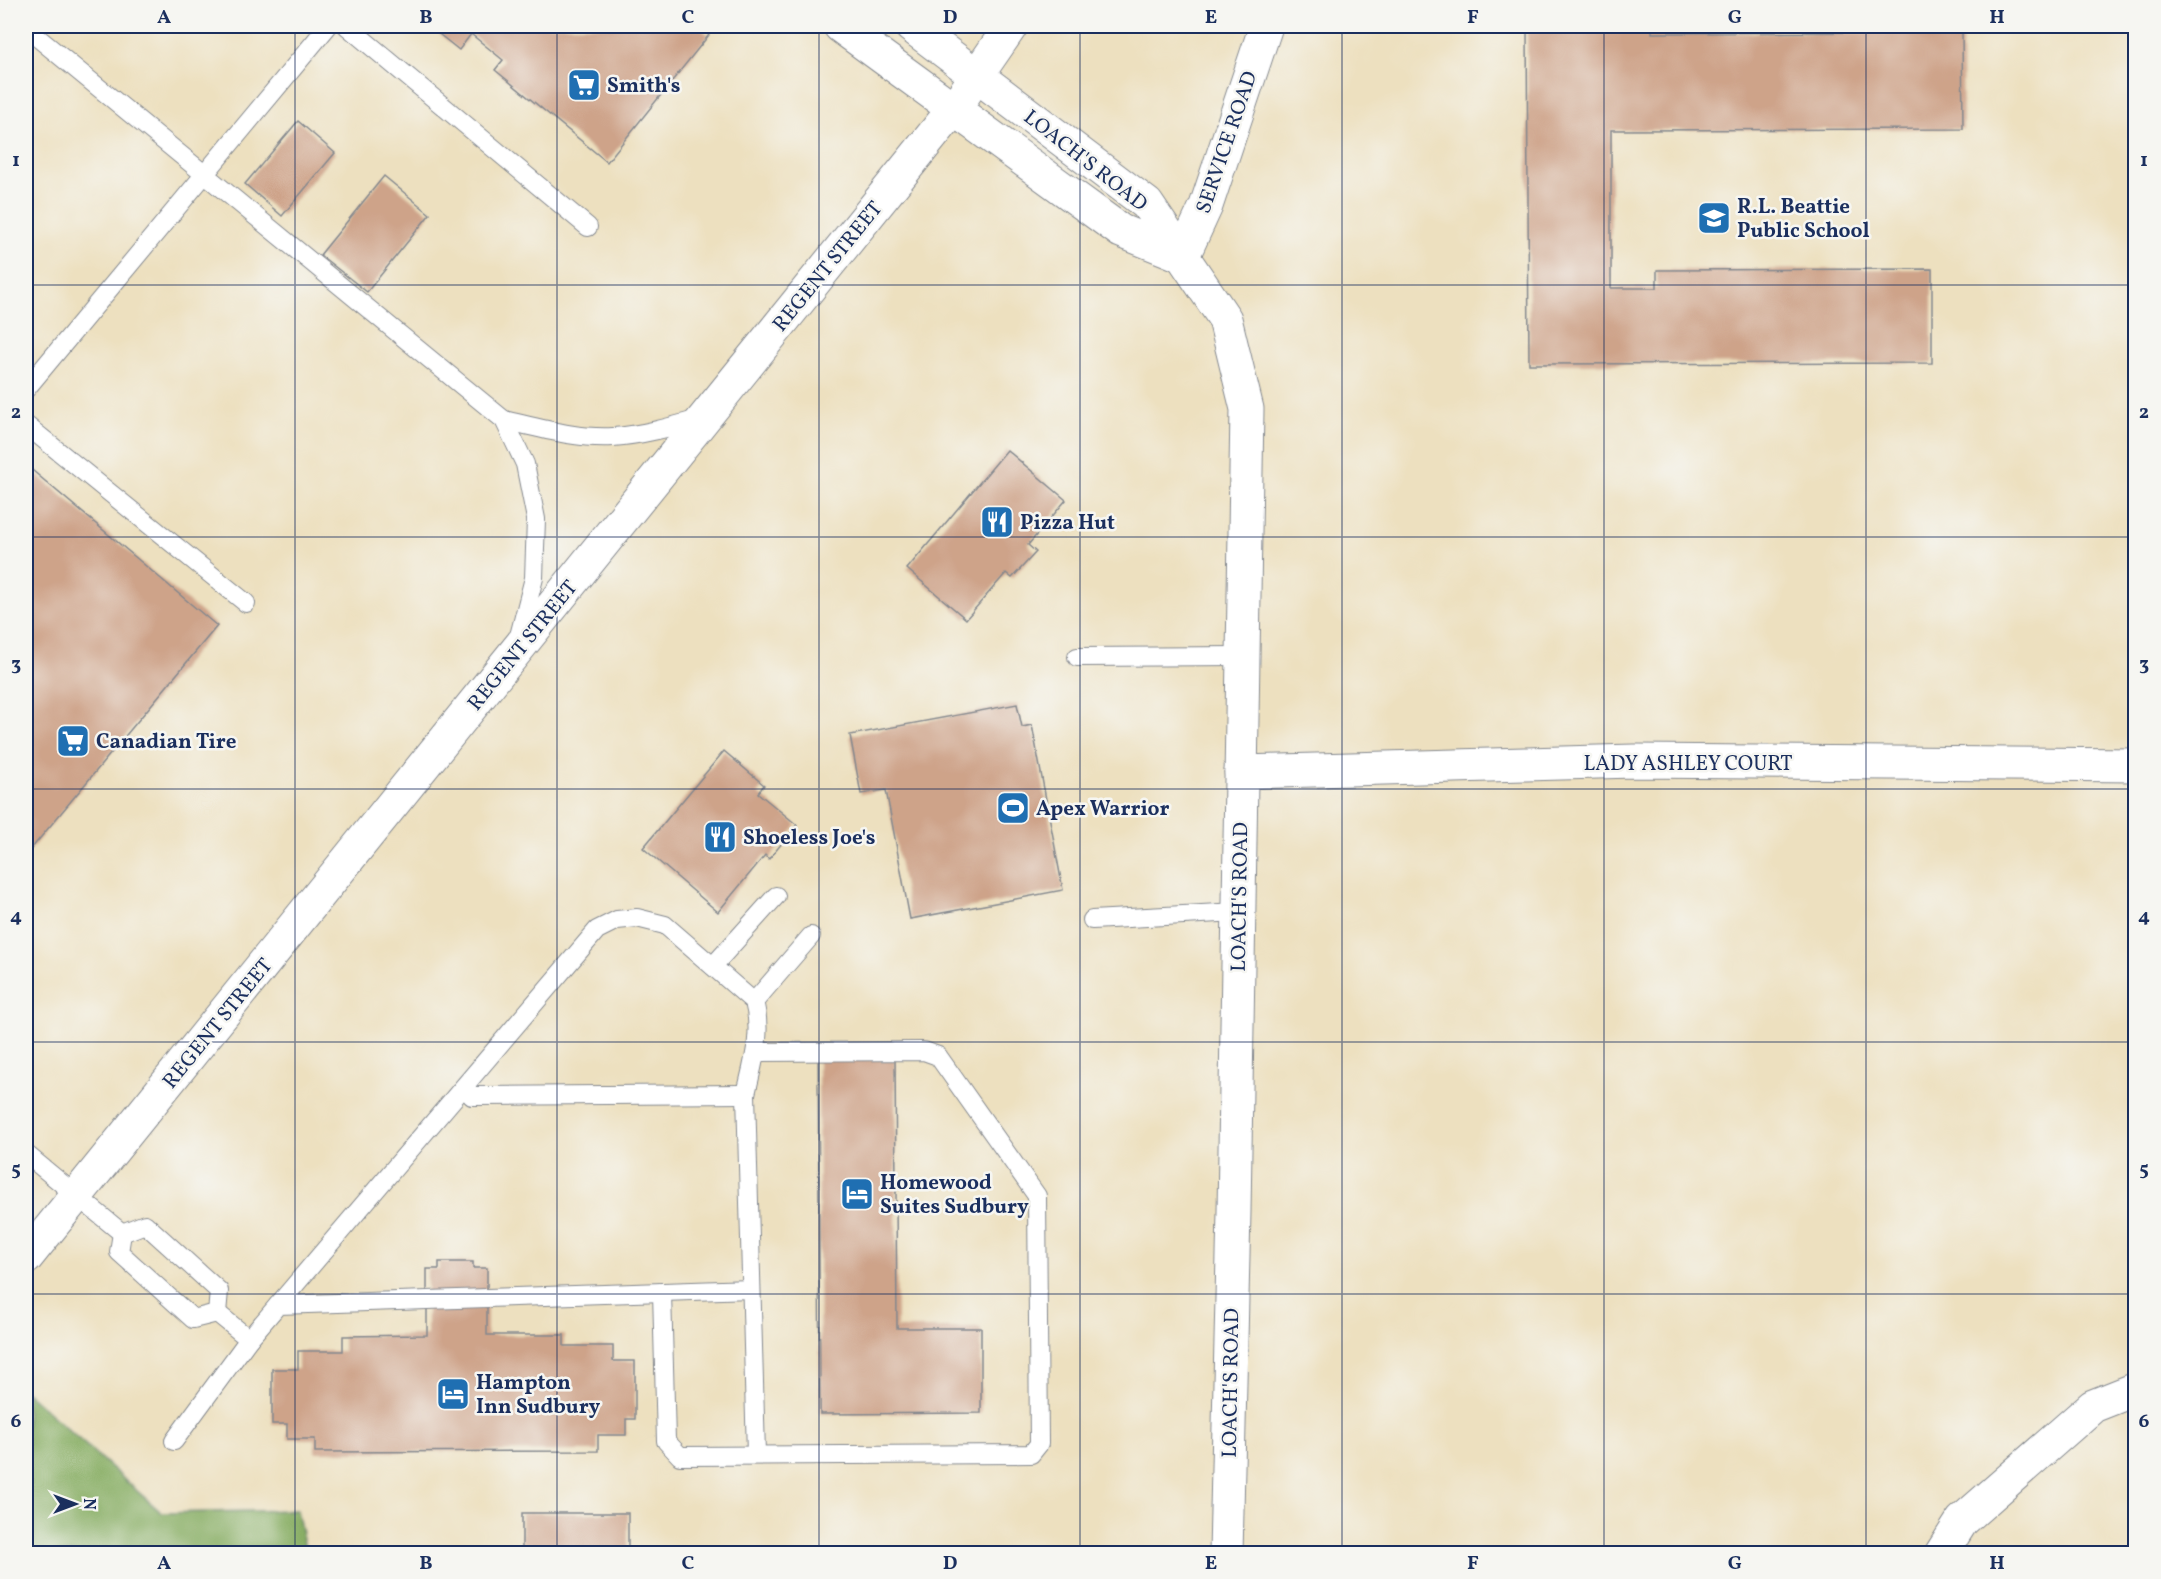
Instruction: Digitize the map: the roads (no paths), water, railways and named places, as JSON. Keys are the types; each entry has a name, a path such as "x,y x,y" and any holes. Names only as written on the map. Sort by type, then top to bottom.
{"street":[{"name":"LOACH'S ROAD","path":"840,26 1121,231 1183,256"},
{"name":"LOACH'S ROAD","path":"911,26 1147,204 1225,319 1247,409 1226,1554"},
{"name":"REGENT STREET","path":"26,1258 953,110 1011,26"},
{"name":"SERVICE ROAD","path":"1183,256 1206,206 1266,26"},
{"name":"LADY ASHLEY COURT","path":"1241,772 1634,761 2136,765"},
{"path":"1941,1554 1962,1521 2093,1406 2136,1389"}],"lane":[{"path":"26,389 328,26"},
{"path":"347,26 588,227"},
{"path":"26,28 504,420 525,464 536,519 534,579 513,655"},
{"path":"504,420 562,434 612,437 662,429 705,418"},
{"path":"26,425 246,603"},
{"path":"1077,657 1243,656"},
{"path":"712,966 776,896"},
{"path":"1092,920 1238,912"},
{"path":"174,1441 249,1338 597,930 617,920 637,918 664,925 754,1002 758,1017 756,1052 746,1094 756,1454"},
{"path":"754,1002 811,936"},
{"path":"662,1292 666,1441 680,1456 1031,1454 1039,1444 1037,1196 938,1056 924,1052 756,1052"},
{"path":"464,1087 472,1095 746,1094"},
{"path":"26,1154 122,1233"},
{"path":"122,1233 145,1224 219,1291 217,1313"},
{"path":"122,1233 119,1252 193,1319 217,1313"},
{"path":"278,1305 751,1288"},
{"path":"217,1313 249,1338"}],"place":[{"name":"Smith's","path":"584,85"},
{"name":"R.L. Beattie Public School","path":"1714,218"},
{"name":"Pizza Hut","path":"997,522"},
{"name":"Canadian Tire","path":"73,741"},
{"name":"Apex Warrior","path":"1013,808"},
{"name":"Shoeless Joe's","path":"720,837"},
{"name":"Homewood Suites Sudbury","path":"857,1194"},
{"name":"Hampton Inn Sudbury","path":"453,1394"}]}
